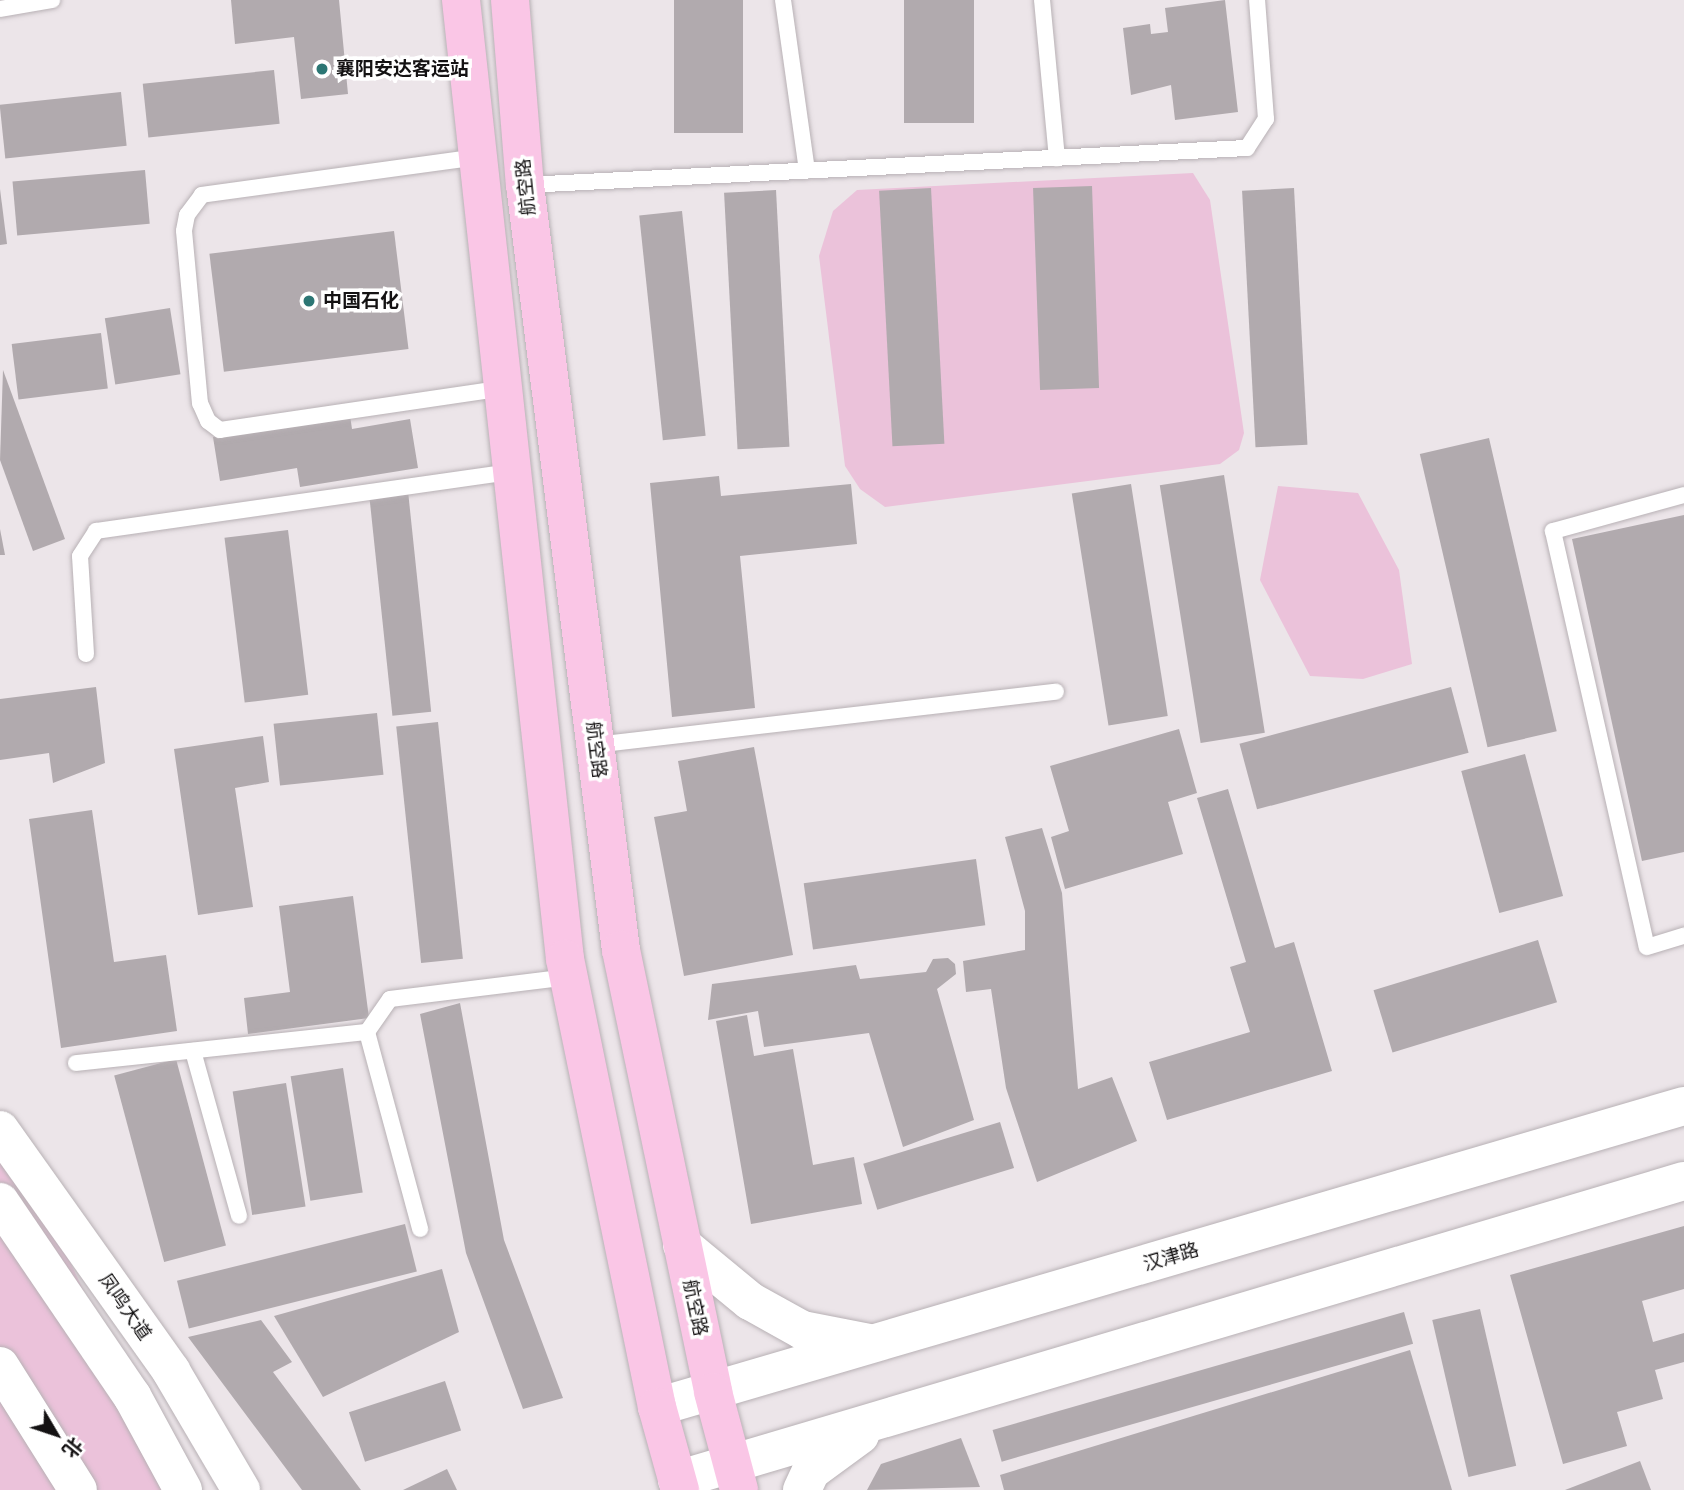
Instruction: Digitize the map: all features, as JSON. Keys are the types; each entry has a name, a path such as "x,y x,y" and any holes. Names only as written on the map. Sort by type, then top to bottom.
{"main road":[{"path":"461,0 569,977 657,1406 678,1485"},
{"name":"航空路","path":"510,0 525,185 621,950 713,1392 735,1477"}],"street":[{"name":"汉津路","path":"657,1406 713,1392 1684,1106"},
{"name":"凤鸣大道","path":"0,1130 170,1370 241,1490"},
{"path":"678,1485 735,1477 881,1420 1684,1181"},
{"path":"0,1202 132,1396 183,1490"},
{"path":"682,1245 750,1301 802,1330 874,1344"},
{"path":"0,1366 78,1490"},
{"path":"802,1490 811,1471 881,1420"}],"lane":[{"path":"0,9 52,0"},
{"path":"783,0 807,170"},
{"path":"1042,0 1057,158"},
{"path":"525,185 1247,148 1266,119 1257,0"},
{"path":"478,157 202,195 187,215 184,231 200,403 208,421 220,430 503,388"},
{"path":"86,654 80,556 96,531 512,472"},
{"path":"1684,495 1553,531 1647,947 1684,936"},
{"path":"596,745 1056,692"},
{"path":"76,1063 367,1032 390,999 569,977"},
{"path":"367,1032 420,1229"},
{"path":"193,1051 239,1216"}],"shaded area":[{"path":"1193,173 1210,200 1244,433 1239,450 1220,464 885,507 860,489 845,466 819,256 833,211 857,190"},
{"path":"1278,486 1358,493 1399,570 1412,664 1363,679 1310,676 1260,580"},
{"path":"0,1110 132,1396 176,1490 0,1490"}],"building":[{"name":"襄阳安达客运站","path":"231,0 339,0 348,94 301,99 294,37 235,44"},
{"path":"674,0 743,0 743,133 674,133"},
{"path":"904,0 974,0 974,123 904,123"},
{"path":"1225,0 1238,112 1175,120 1171,85 1131,95 1123,28 1150,24 1151,34 1168,32 1165,8"},
{"path":"274,70 280,124 148,138 143,84"},
{"path":"121,92 127,146 5,158 0,105"},
{"path":"145,170 150,224 17,235 13,182"},
{"path":"1092,186 1099,388 1040,390 1033,188"},
{"path":"931,188 944,444 892,446 879,191"},
{"path":"1294,188 1307,445 1256,447 1242,191"},
{"path":"0,189 7,244 0,245"},
{"path":"776,190 789,447 738,449 724,193"},
{"path":"682,211 706,436 663,440 639,215"},
{"name":"中国石化","path":"394,231 409,349 224,372 209,254"},
{"path":"170,308 180,374 115,384 105,318"},
{"path":"101,333 108,389 18,400 12,344"},
{"path":"3,370 65,539 33,551 0,460"},
{"path":"350,415 352,429 410,419 418,468 300,487 297,468 220,481 213,437"},
{"path":"1489,438 1557,731 1488,747 1420,454"},
{"path":"1224,475 1265,733 1201,743 1160,485"},
{"path":"719,476 721,496 851,484 857,544 740,556 755,708 672,717 650,483"},
{"path":"1131,484 1168,716 1109,725 1072,493"},
{"path":"408,491 431,712 392,716 369,495"},
{"path":"1684,515 1684,852 1642,861 1572,539"},
{"path":"0,529 5,555 0,555"},
{"path":"288,530 308,695 245,703 224,538"},
{"path":"96,687 105,763 53,783 49,753 0,760 0,699"},
{"path":"1451,687 1469,753 1257,809 1239,744"},
{"path":"377,713 383,775 280,786 274,724"},
{"path":"438,722 463,959 421,963 396,726"},
{"path":"1179,729 1197,793 1168,802 1183,854 1065,889 1051,837 1069,831 1050,766"},
{"path":"263,736 269,782 235,788 253,907 198,915 174,749"},
{"path":"754,747 793,955 684,976 654,817 687,811 678,761"},
{"path":"1525,754 1563,896 1499,913 1461,771"},
{"path":"1228,789 1275,948 1294,942 1332,1071 1167,1120 1149,1062 1250,1032 1230,967 1246,962 1197,798"},
{"path":"92,810 114,962 166,955 177,1031 61,1048 29,819"},
{"path":"1042,828 1062,893 1078,1089 1112,1077 1137,1141 1037,1182 1006,1088 991,989 966,992 963,961 1025,950 1025,911 1005,837"},
{"path":"976,859 985,925 813,950 804,883"},
{"path":"353,896 369,1018 248,1034 244,998 290,992 279,906"},
{"path":"1538,940 1557,1002 1393,1052 1374,990"},
{"path":"948,958 955,964 956,974 937,989 974,1120 903,1147 869,1033 764,1047 758,1011 708,1020 712,984 856,965 860,979 926,972 933,959"},
{"path":"460,1003 504,1240 563,1398 523,1409 466,1253 420,1014"},
{"path":"747,1015 754,1056 793,1049 813,1165 854,1157 862,1204 751,1224 716,1021"},
{"path":"176,1059 226,1245 164,1262 114,1076"},
{"path":"343,1068 363,1192 310,1201 291,1076"},
{"path":"286,1083 306,1206 252,1215 233,1091"},
{"path":"1000,1122 1014,1168 877,1210 863,1164"},
{"path":"405,1224 417,1272 189,1328 177,1281"},
{"path":"1684,1226 1684,1289 1642,1301 1653,1342 1684,1333 1684,1362 1655,1370 1663,1399 1617,1412 1627,1446 1563,1464 1510,1275"},
{"path":"442,1269 459,1332 323,1397 274,1316"},
{"path":"1480,1309 1516,1466 1468,1477 1432,1320"},
{"path":"1404,1312 1413,1344 1002,1462 993,1430"},
{"path":"261,1320 292,1362 273,1372 361,1490 302,1490 188,1337"},
{"path":"1410,1350 1452,1490 1004,1490 1000,1475"},
{"path":"445,1381 461,1430 365,1462 349,1412"},
{"path":"961,1438 980,1487 867,1490 881,1464"},
{"path":"1640,1461 1651,1490 1565,1490"},
{"path":"447,1469 457,1490 403,1490"}],"place":[{"name":"襄阳安达客运站","path":"322,69"},
{"name":"中国石化","path":"309,301"}]}
